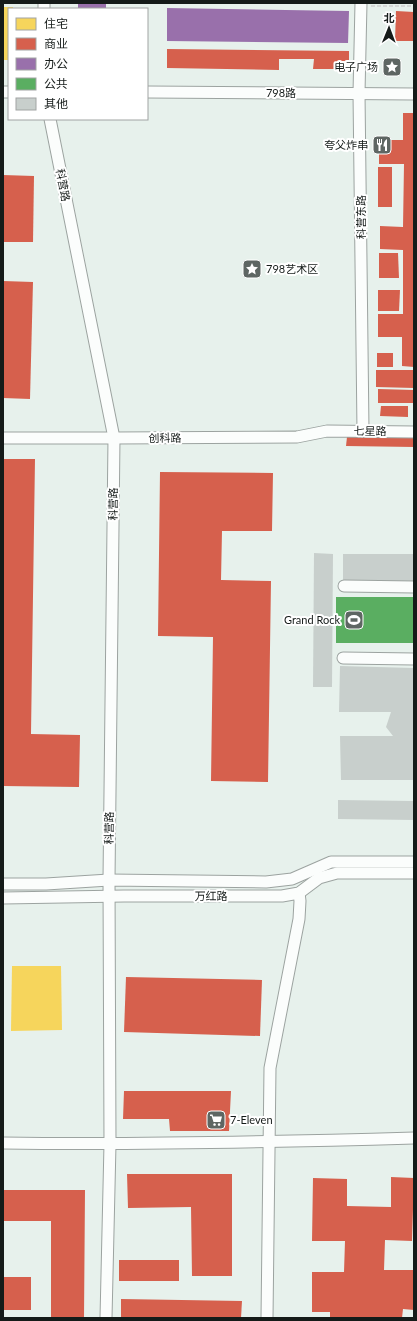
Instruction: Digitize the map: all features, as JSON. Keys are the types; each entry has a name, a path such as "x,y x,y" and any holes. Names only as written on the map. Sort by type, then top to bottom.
{"street":[{"name":"科营东路","path":"361,4 360,93 362,431"},
{"name":"798路","path":"148,92 414,94"},
{"name":"科营路","path":"50,120 114,438 109,880 110,1144 106,1318"},
{"name":"七星路","path":"327,431 414,432"},
{"name":"创科路","path":"3,438 297,437 327,431"},
{"path":"344,586 414,587"},
{"path":"343,658 414,659"},
{"name":"万红路","path":"3,884 46,884 109,880 266,882 292,879 331,862 414,862"},
{"name":"万红路","path":"3,898 109,896 282,896 299,892 319,878 337,873 414,873"},
{"path":"267,1318 270,1068 299,919 299,892"},
{"path":"3,1144 269,1142 414,1138"}],"path":[{"path":"361,4 414,6"}],"building: 住宅":[{"path":"3,7 13,7 8,8 8,60 3,60"},
{"path":"12,966 61,966 62,1030 11,1031"}],"building: 商业":[{"path":"396,11 414,12 414,41 395,41"},
{"path":"167,49 349,51 349,61 337,61 337,69 313,69 314,59 279,59 279,70 167,68"},
{"path":"403,113 414,113 414,367 402,366 402,337 378,337 378,314 403,314 403,250 380,249 380,226 403,227 404,164 379,164 379,140 403,140"},
{"path":"378,167 392,167 392,207 378,207"},
{"path":"3,175 34,176 33,242 3,242"},
{"path":"379,253 398,253 399,278 379,278"},
{"path":"3,281 33,282 30,399 3,398"},
{"path":"378,290 400,290 399,311 378,311"},
{"path":"377,353 393,353 393,367 377,367"},
{"path":"376,370 414,370 414,388 376,387"},
{"path":"378,389 414,390 414,403 378,403"},
{"path":"381,406 408,406 408,417 380,416"},
{"path":"347,437 414,438 414,447 346,446"},
{"path":"3,459 35,459 31,734 80,735 79,787 3,786"},
{"path":"160,472 273,473 272,531 222,531 221,580 271,581 268,782 211,781 213,637 158,636"},
{"path":"126,977 262,980 260,1036 124,1032"},
{"path":"124,1091 231,1091 229,1131 170,1131 169,1119 123,1119"},
{"path":"127,1174 232,1174 232,1276 192,1276 191,1207 128,1208"},
{"path":"391,1177 414,1178 412,1241 385,1240 384,1270 414,1270 414,1310 403,1309 402,1318 330,1318 330,1312 312,1312 312,1272 344,1272 345,1241 312,1241 313,1178 347,1179 347,1206 391,1207"},
{"path":"3,1190 85,1190 84,1318 51,1318 51,1221 3,1221"},
{"path":"119,1260 179,1260 179,1281 119,1281"},
{"path":"3,1277 31,1277 31,1310 3,1310"},
{"path":"121,1299 242,1301 241,1318 121,1318"}],"building: 办公":[{"path":"78,3 106,3 106,8 78,8"},
{"path":"167,8 349,11 348,43 167,41"}],"building: 公共":[{"path":"336,597 414,597 414,643 336,643"}],"building: 其他":[{"path":"314,553 333,554 332,687 313,687"},
{"path":"343,554 414,554 414,581 343,581"},
{"path":"340,666 414,668 414,780 341,780 340,736 393,736 386,727 391,712 339,712"},
{"path":"338,800 414,801 414,820 338,819"}],"place":[{"name":"电子广场","path":"392,67"},
{"name":"夸父炸串","path":"382,145"},
{"name":"798艺术区","path":"252,269"},
{"name":"Grand Rock","path":"354,620"},
{"name":"7-Eleven","path":"216,1120"}]}
